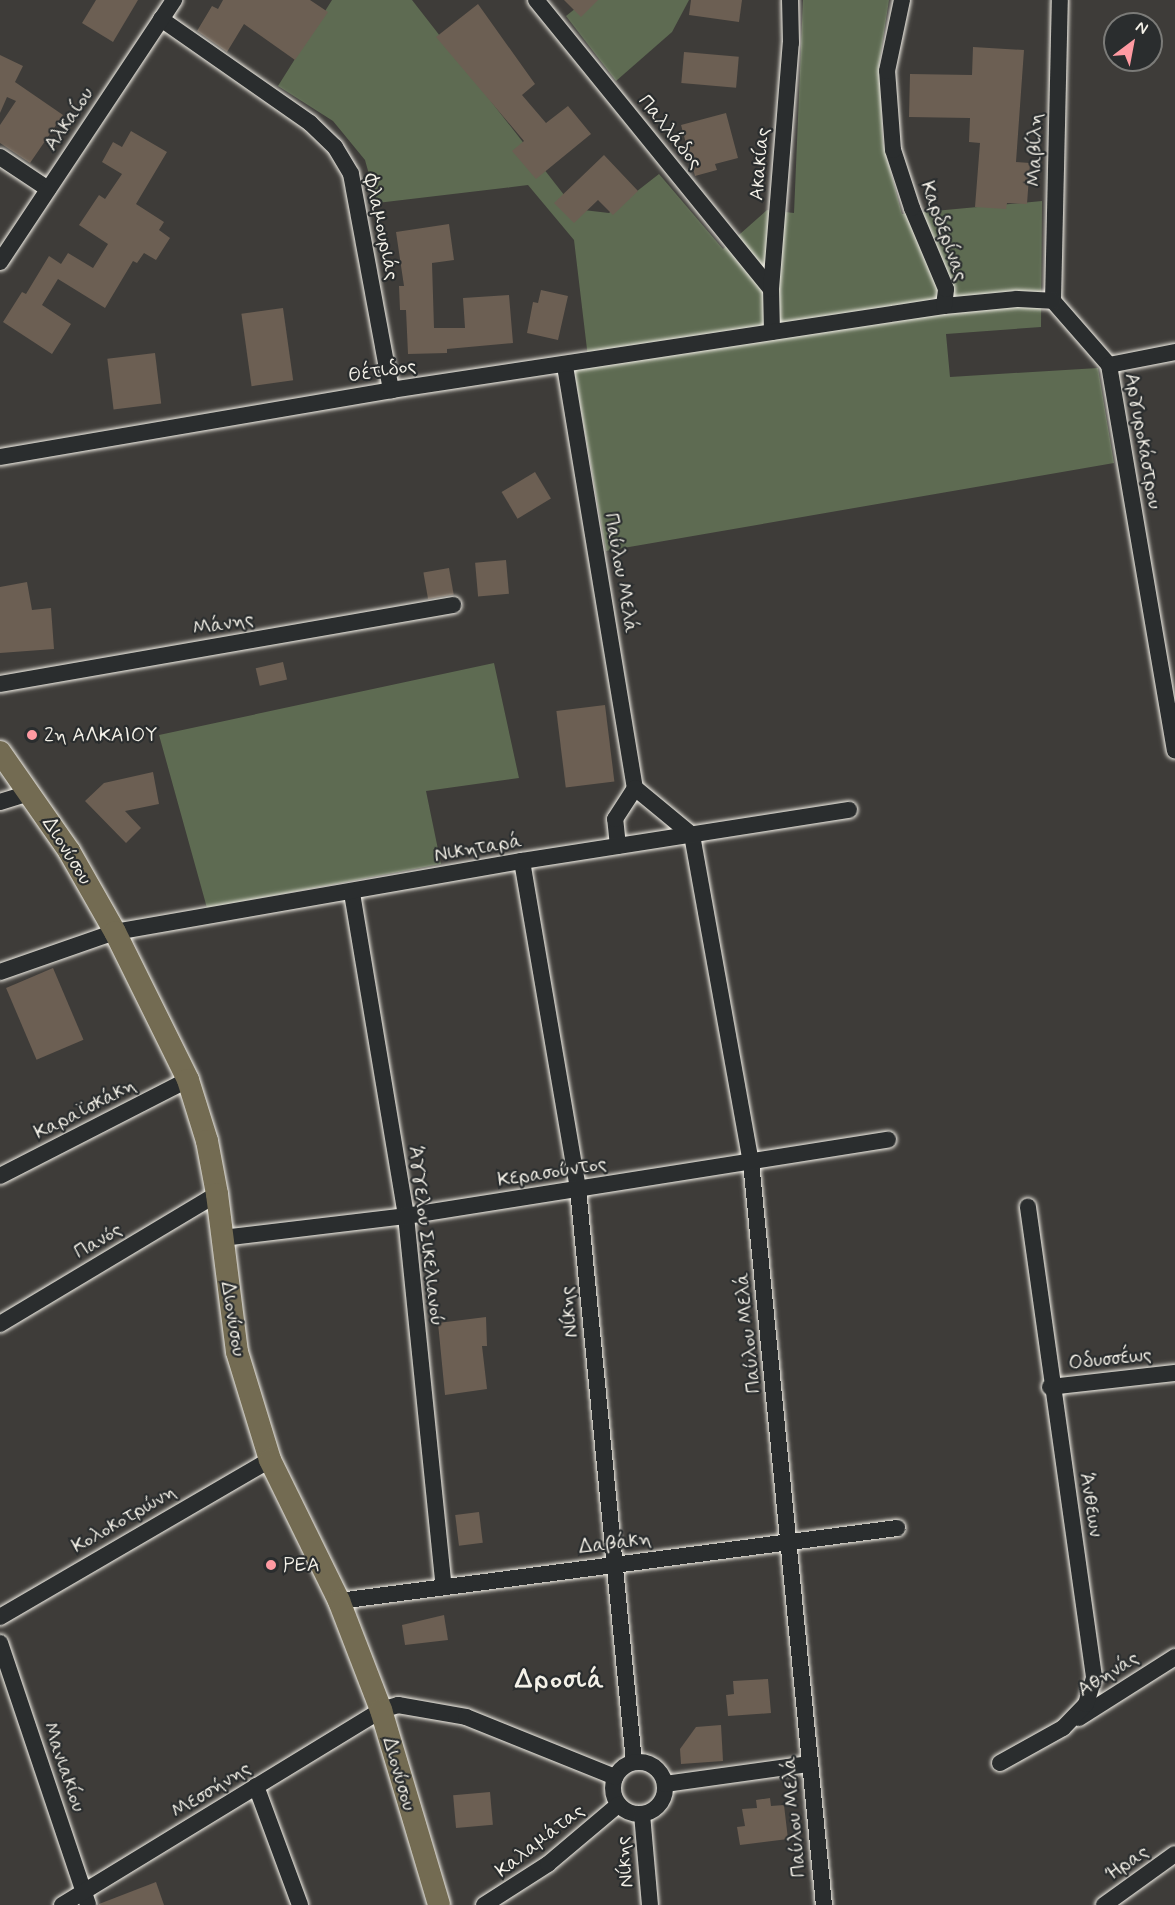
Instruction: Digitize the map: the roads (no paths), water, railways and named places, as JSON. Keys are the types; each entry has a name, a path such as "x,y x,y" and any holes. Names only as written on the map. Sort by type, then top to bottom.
{"main road":[{"name":"Διονύσου","path":"0,752 69,850 115,932 188,1080 207,1141 217,1194 237,1352 270,1460 339,1601 381,1710 439,1905"}],"street":[{"name":"Αλκαίου","path":"0,261 174,0"},
{"name":"Παλλάδος","path":"536,0 771,290"},
{"name":"Ακακίας","path":"772,332 771,290 791,43 790,0"},
{"name":"Καρδερίνας","path":"772,332 944,306 946,289 912,208 893,150 887,71 902,0"},
{"name":"Μαβίλη","path":"1053,301 1060,0"},
{"name":"Φλαμουριάς","path":"161,19 310,123 335,147 351,174 391,390"},
{"path":"0,157 48,189"},
{"path":"944,306 1017,299 1053,301"},
{"name":"Αργυροκάστρου","path":"1053,301 1109,364 1174,740"},
{"name":"Θέτιδος","path":"0,457 391,390 565,366 772,332"},
{"path":"1109,364 1175,352"},
{"name":"Παύλου Μελά","path":"565,366 635,788"},
{"name":"Μάνης","path":"0,684 453,605"},
{"path":"618,846 615,819 635,788 692,835"},
{"path":"0,802 30,793"},
{"name":"Νικηταρά","path":"0,972 115,932 352,893 522,861 849,810"},
{"name":"Παύλου Μελά","path":"692,835 752,1162 824,1905"},
{"name":"Νίκης","path":"522,861 578,1189 634,1762"},
{"name":"Άγγελου Σικελιανού","path":"352,893 406,1216 444,1587"},
{"name":"Καραϊσκάκη","path":"0,1176 188,1080"},
{"name":"Κερασούντος","path":"222,1238 406,1216 888,1140"},
{"name":"Πανός","path":"0,1324 217,1194"},
{"name":"Άνθεων","path":"1000,1763 1063,1728 1086,1704 1095,1663 1050,1387 1028,1208"},
{"name":"Οδυσσέως","path":"1050,1387 1175,1373"},
{"name":"Κολοκοτρώνη","path":"0,1617 270,1460"},
{"name":"Δαβάκη","path":"339,1601 897,1528"},
{"name":"Μανιακίου","path":"0,1643 86,1899"},
{"name":"Αθηνάς","path":"1063,1728 1175,1657"},
{"path":"381,1710 398,1705 421,1706 466,1717 615,1777"},
{"name":"Μεσσήνης","path":"62,1905 86,1899 256,1786 381,1710"},
{"path":"634,1762 657,1769 665,1784 657,1807 642,1814 618,1805 613,1791 615,1777 634,1762"},
{"path":"665,1784 810,1764"},
{"path":"256,1786 300,1905"},
{"name":"Καλαμάτας","path":"484,1905 548,1864 618,1805"},
{"name":"Νίκης","path":"642,1814 650,1905"},
{"name":"Ήρας","path":"1104,1905 1175,1854"}],"place":[{"name":"2η ΑΛΚΑΙΟΥ","path":"32,735"},
{"name":"ΡΕΑ","path":"271,1565"}],"district":[{"name":"Δροσιά","path":"560,1681"}]}
